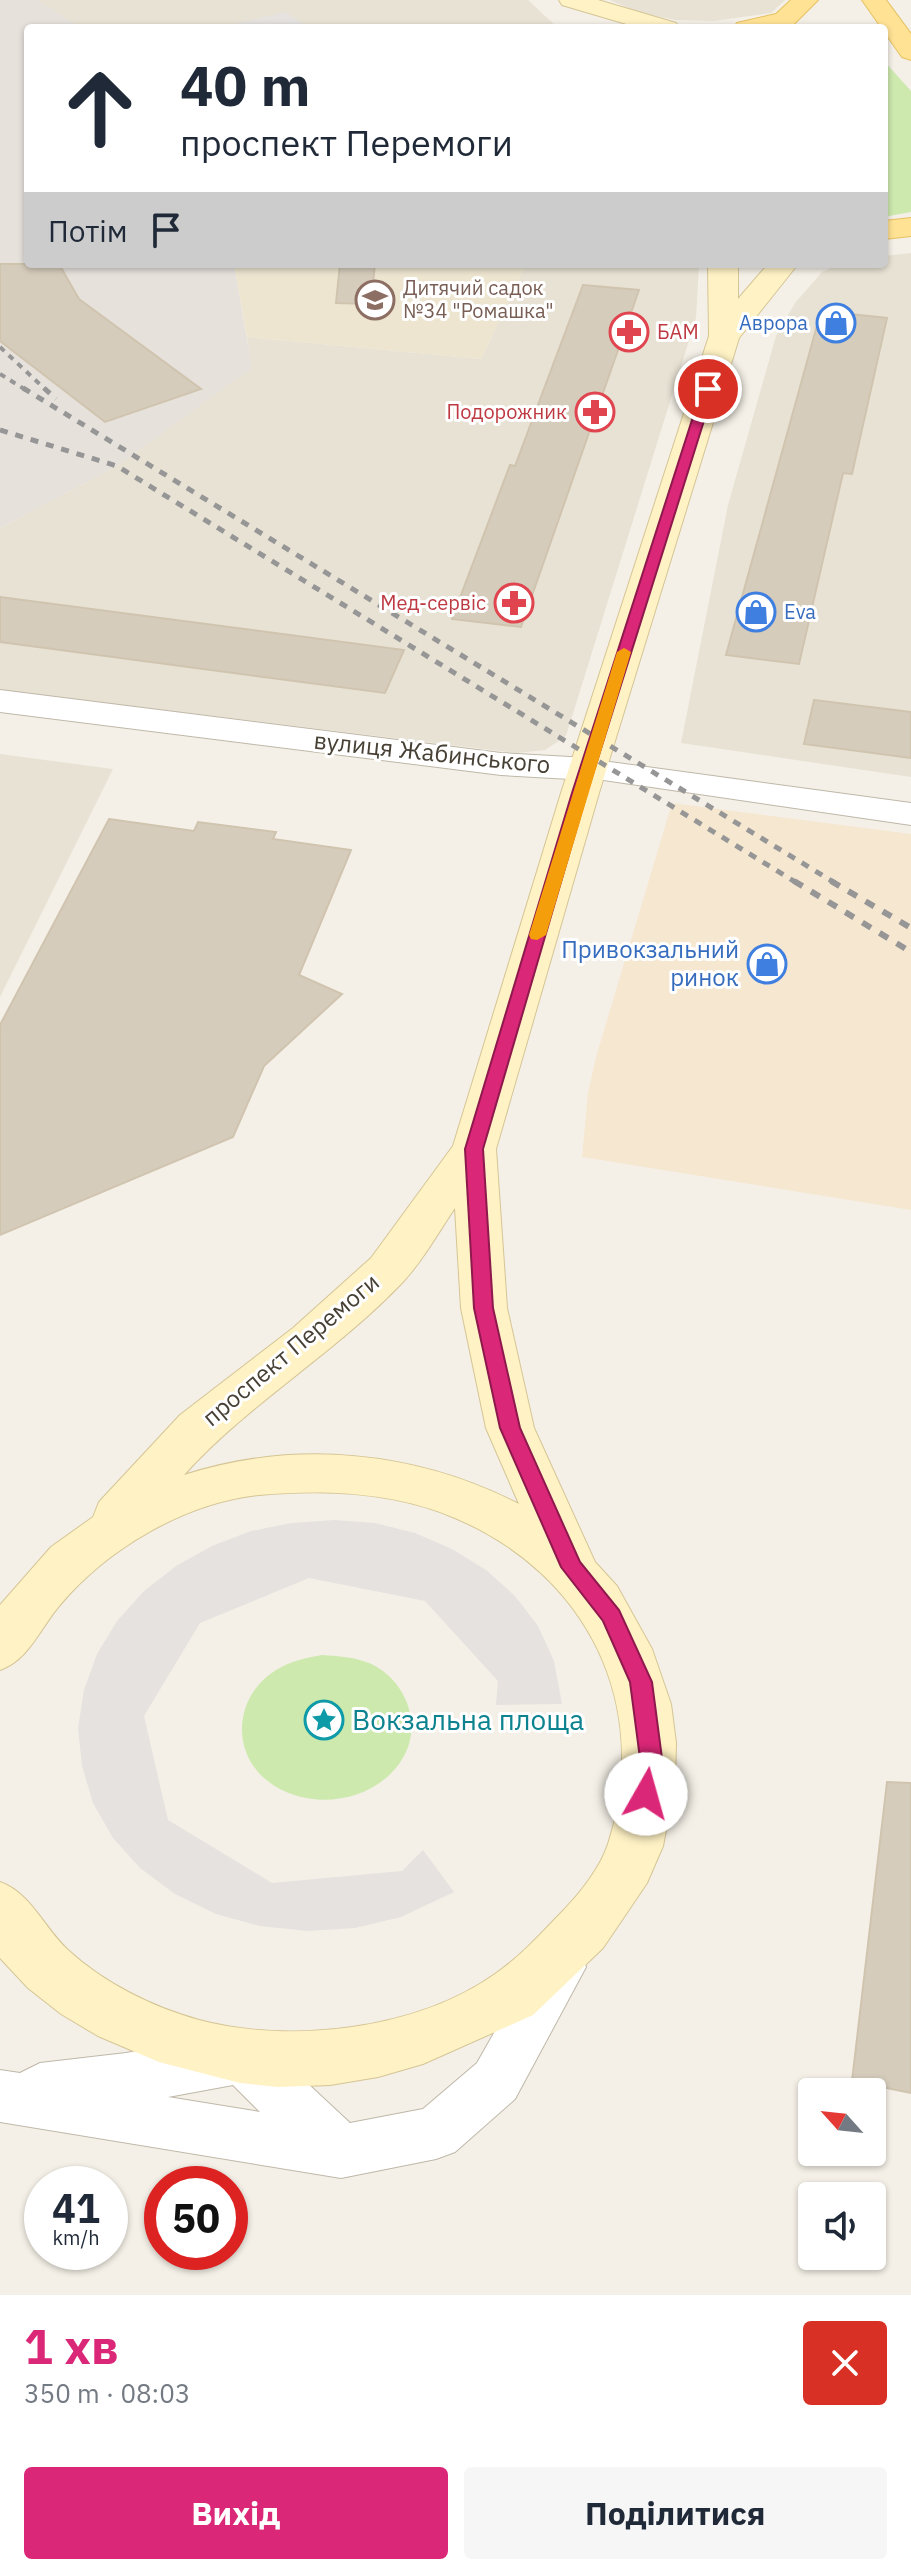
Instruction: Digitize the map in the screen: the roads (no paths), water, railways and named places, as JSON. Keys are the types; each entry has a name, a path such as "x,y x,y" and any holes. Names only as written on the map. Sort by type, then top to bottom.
{"main road":[{"path":"543,0 570,24"},
{"path":"571,0 653,24"},
{"path":"765,24 784,20 806,0"},
{"path":"874,0 911,52"},
{"path":"888,49 911,59"},
{"name":"проспект Перемоги","path":"94,1541 197,1428 310,1340 387,1270 474,1149 588,769 724,336 723,268"},
{"name":"проспект Перемоги","path":"724,336 780,268"},
{"name":"проспект Перемоги","path":"474,1149 484,1308 510,1428 572,1567"},
{"path":"0,1648 25,1606 94,1541 185,1495 255,1476 343,1471 428,1485 506,1518 572,1567 612,1616 641,1682 652,1766 633,1851 586,1928 575,1939 515,1994 423,2039 333,2059 242,2058 148,2033 69,1988 9,1926 0,1907"}],"street":[{"name":"вулиця Жабинського","path":"0,701 501,764 588,769 911,814"},
{"path":"0,2096 341,2151 436,2133 496,2081 575,1939"},
{"path":"0,2090 25,2091 126,2079 242,2058 341,2151"}],"railway":[{"path":"0,347 46,390"},
{"path":"0,374 26,390"},
{"path":"23,388 835,883"},
{"path":"44,388 56,399"},
{"path":"0,430 117,466 797,883"},
{"path":"794,881 911,952"},
{"path":"831,881 911,928"}],"place":[{"name":"Дитячий садок №34 \"Ромашка\"","path":"375,300"},
{"name":"Аврора","path":"836,323"},
{"name":"БАМ","path":"629,332"},
{"name":"Подорожник","path":"595,412"},
{"name":"Мед-сервіс","path":"514,603"},
{"name":"Eva","path":"756,612"},
{"name":"Привокзальний ринок","path":"767,964"},
{"name":"Вокзальна площа","path":"324,1720"}]}
